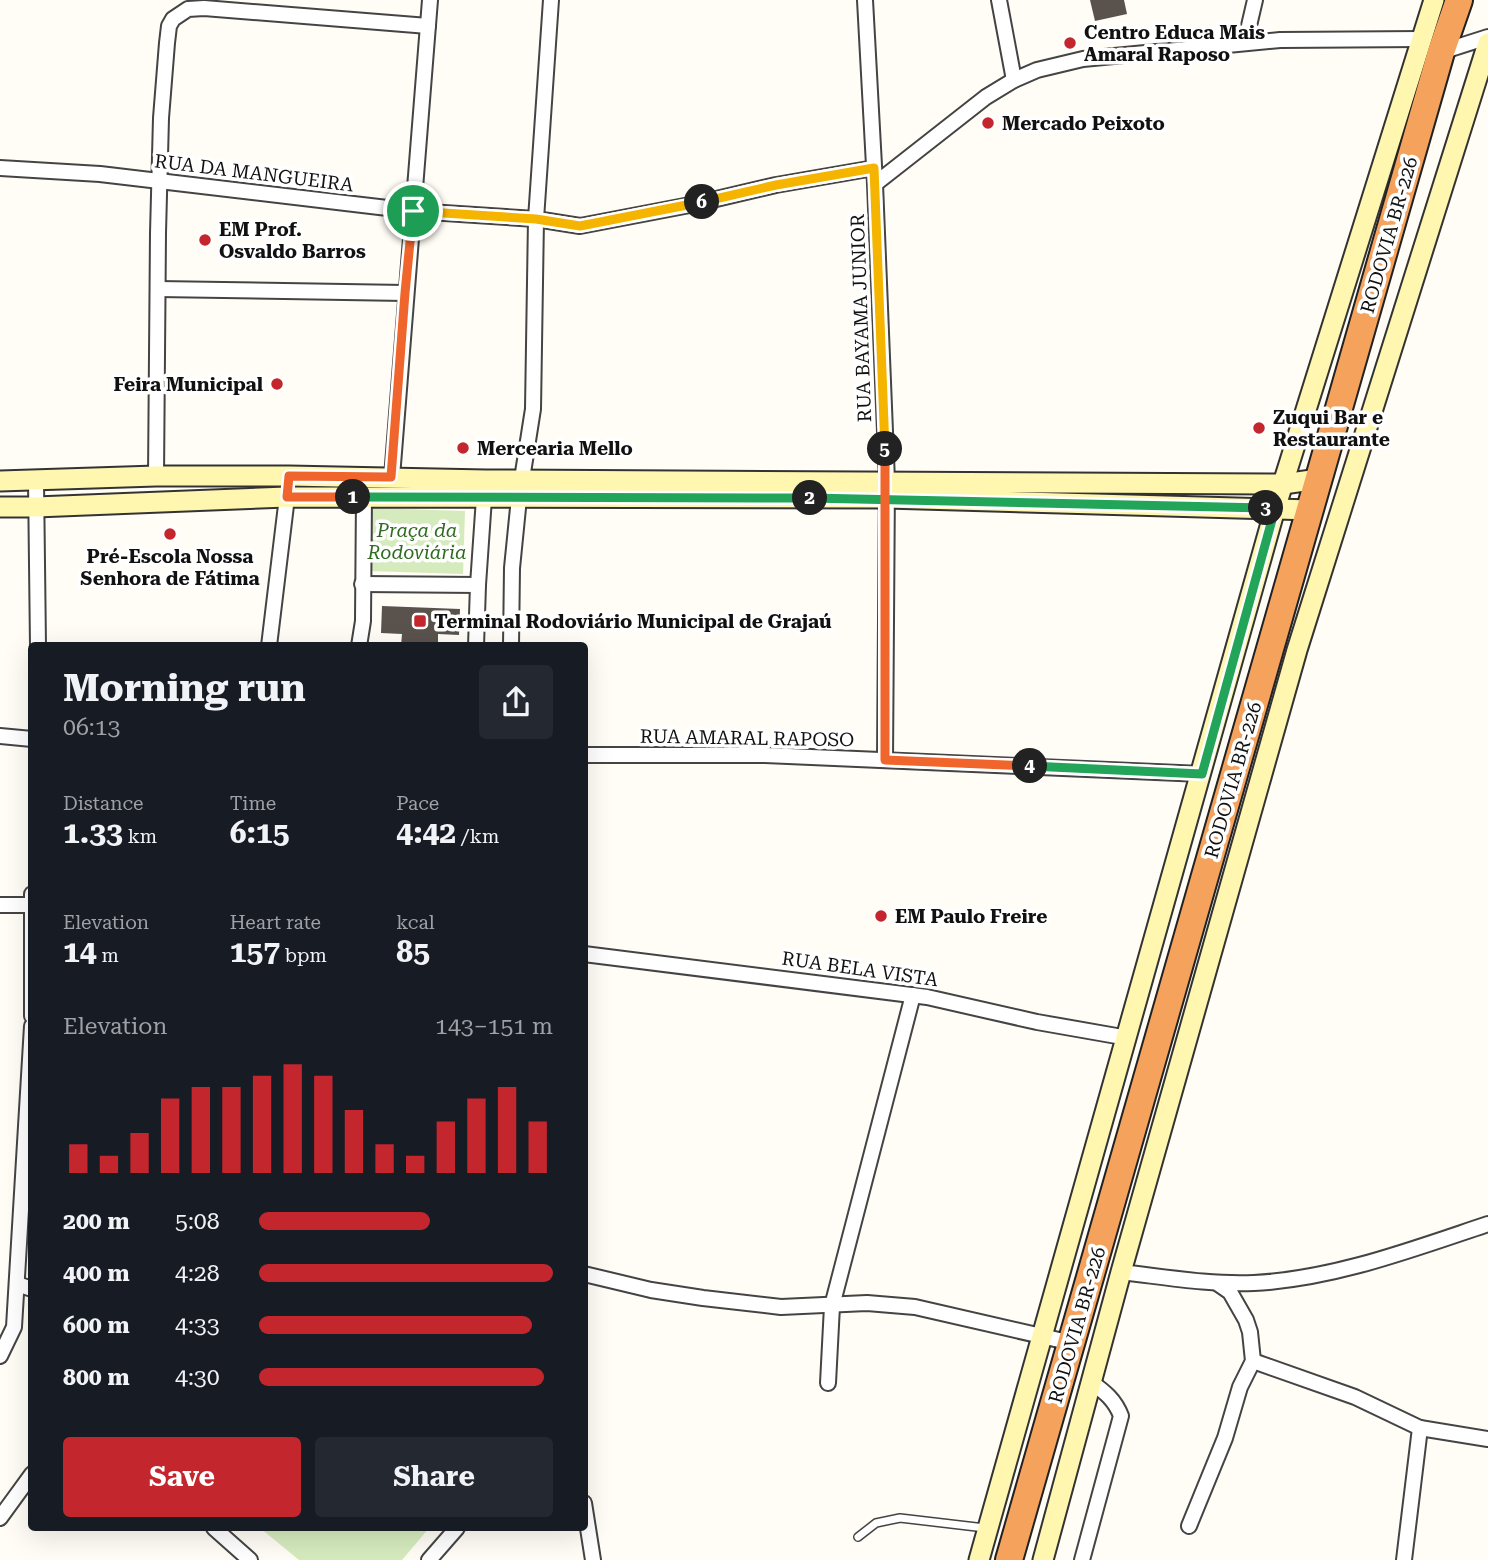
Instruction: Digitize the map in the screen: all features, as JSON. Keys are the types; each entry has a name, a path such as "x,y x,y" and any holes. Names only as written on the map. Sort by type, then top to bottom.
{"highway":[{"name":"RODOVIA BR-226","path":"1009,1560 1319,479 1431,46 1459,0"}],"main road":[{"path":"979,1560 1275,509 1431,46 1434,0"},
{"path":"1043,1560 1121,1272 1297,650 1488,43"},
{"path":"0,481 156,476 363,476 485,489 519,498 886,489 1283,485 1319,479"},
{"path":"287,497 289,476"},
{"path":"363,476 364,497"},
{"path":"519,498 522,478"},
{"path":"0,507 287,497 364,497 485,489 522,478 886,489 1310,510"}],"street":[{"path":"391,477 430,0"},
{"path":"522,478 533,409 536,219 551,0"},
{"name":"RUA BAYAMA JUNIOR","path":"865,0 886,489 885,760"},
{"path":"999,0 1014,80"},
{"path":"1245,43 1255,0"},
{"path":"156,476 161,118 169,26 173,19 188,9 204,8 428,26"},
{"path":"875,184 961,115 1014,80 1037,70 1083,59 1245,43 1306,39 1431,46 1488,37"},
{"name":"RUA DA MANGUEIRA","path":"0,168 100,174 413,211 536,219 580,226 776,185 874,168"},
{"path":"158,289 405,293"},
{"path":"36,481 38,642"},
{"path":"476,642 485,489"},
{"path":"269,642 287,497"},
{"path":"360,642 363,621 364,497"},
{"path":"511,642 512,568 519,498"},
{"path":"362,584 478,585"},
{"path":"0,736 28,739"},
{"name":"RUA AMARAL RAPOSO","path":"588,755 765,755 1202,774"},
{"path":"0,905 28,905"},
{"name":"RUA BELA VISTA","path":"588,954 913,995 1128,1038"},
{"path":"828,1382 832,1306 913,995"},
{"path":"0,1356 14,1327 28,1095"},
{"path":"1121,1272 1217,1283 1275,1282 1403,1252 1488,1224"},
{"path":"588,1275 651,1290 781,1307 885,1304 915,1307 1072,1343"},
{"path":"1189,1526 1225,1438 1240,1387 1253,1361 1246,1320 1230,1292 1217,1283"},
{"path":"17,1284 28,1288"},
{"path":"1253,1361 1355,1397 1420,1428 1488,1439"},
{"path":"1082,1560 1121,1416 1112,1399 1091,1381"},
{"path":"1404,1560 1420,1428"},
{"path":"0,1518 28,1480"},
{"path":"588,1528 593,1560"},
{"path":"217,1531 250,1560"},
{"path":"429,1560 454,1531"}],"lane":[{"path":"858,1537 876,1523 900,1518 988,1528"}],"green space":[{"name":"Praça da Rodoviária","path":"371,508 465,511 463,574 368,571"},
{"path":"264,1531 426,1531 402,1560 299,1560"}],"building":[{"path":"1090,0 1124,0 1127,14 1095,21"},
{"name":"Terminal Rodoviário Municipal de Grajaú","path":"382,606 460,609 459,635 438,634 438,642 401,642 402,634 381,633"}],"place":[{"name":"Centro Educa Mais Amaral Raposo","path":"1070,43"},
{"name":"Mercado Peixoto","path":"988,123"},
{"name":"EM Prof. Osvaldo Barros","path":"205,240"},
{"name":"Feira Municipal","path":"277,384"},
{"name":"Zuqui Bar e Restaurante","path":"1259,428"},
{"name":"Mercearia Mello","path":"463,448"},
{"name":"Pré-Escola Nossa Senhora de Fátima","path":"170,534"},
{"name":"Terminal Rodoviário Municipal de Grajaú","path":"420,621"},
{"name":"EM Paulo Freire","path":"881,916"}],"route":[{"path":"413,211 391,477 289,476 287,497 886,498 1275,509 1202,774 885,760 886,498 887,481 874,168 776,185 580,226 536,219 413,211"}]}
